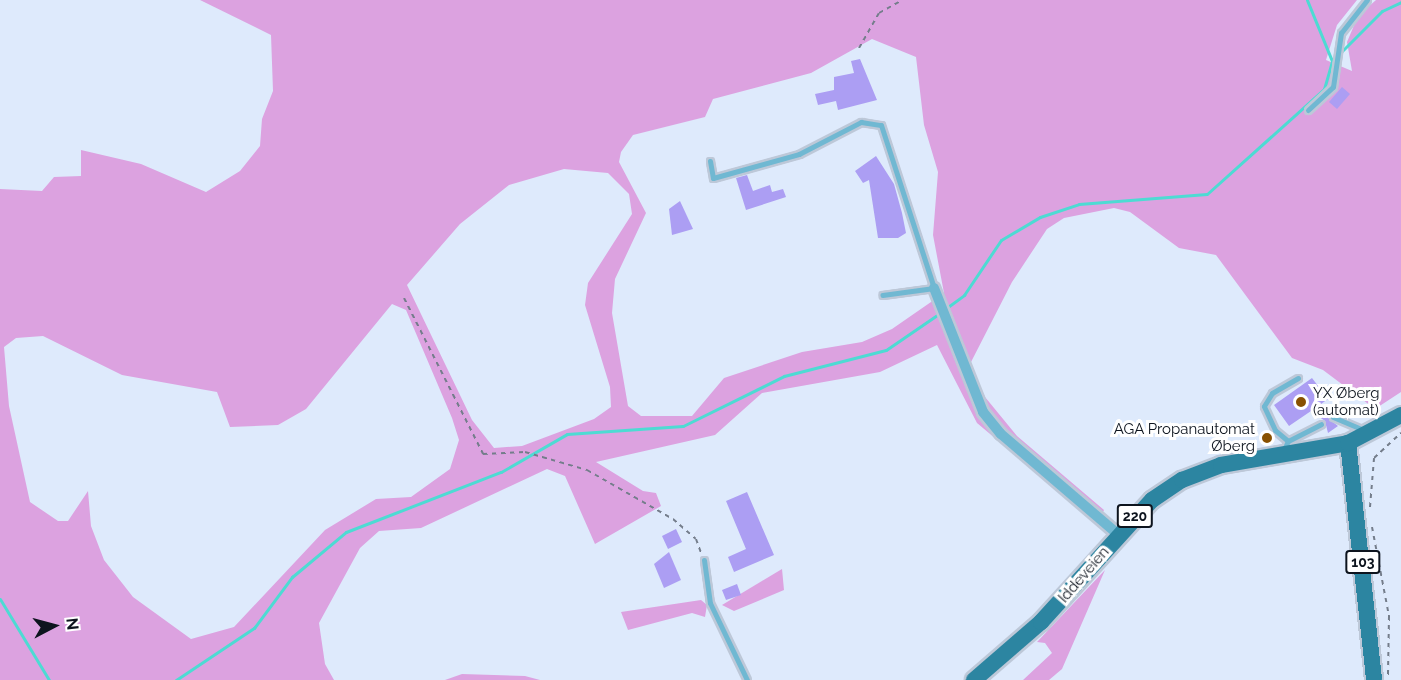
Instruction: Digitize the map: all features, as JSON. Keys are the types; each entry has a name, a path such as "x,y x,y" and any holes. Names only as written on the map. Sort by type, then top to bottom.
{"main road":[{"name":"Iddeveien","path":"974,680 1041,622 1152,500 1182,480 1221,465 1285,448 1348,443 1371,434 1401,416"},
{"name":"103","path":"1348,443 1374,680"}],"street":[{"path":"934,288 983,412 1001,434 1119,535"}],"lane":[{"path":"1308,110 1333,87 1341,33 1367,0"},
{"path":"710,161 713,178 732,174 799,154 861,122 875,121 893,148 934,288 882,296"},
{"path":"1298,378 1272,393 1264,406 1275,430 1285,448 1321,424"},
{"path":"1333,417 1371,434"},
{"path":"704,560 710,603 747,680"}],"path":[{"path":"859,48 879,13 902,0"},
{"path":"404,298 483,454 525,453 587,470 673,519 696,539 704,560"},
{"path":"1388,680 1389,616 1368,486 1374,458 1401,433"}],"shaded area":[{"path":"200,0 1357,0 1337,25 1326,60 1352,71 1347,42 1358,16 1376,0 1401,0 1401,392 1375,409 1323,370 1292,358 1216,255 1179,248 1130,212 1114,208 1064,218 1047,229 1012,282 970,364 985,397 1017,436 1104,510 1097,524 977,423 937,345 880,372 762,393 715,435 596,462 643,491 656,493 661,506 595,544 565,476 547,469 421,528 379,531 360,548 319,623 325,664 334,680 0,680 0,189 42,191 54,177 81,176 81,150 141,164 206,192 240,171 260,146 262,119 273,91 271,35","holes":["872,39 916,57 924,125 938,172 933,235 944,293 892,329 862,342 802,352 724,378 692,416 641,416 628,406 612,313 615,279 646,213 619,162 621,152 633,135 705,117 713,99 811,73","564,169 608,173 629,194 632,214 588,283 585,305 610,387 611,407 594,419 522,446 494,448 472,420 407,285 460,224 509,185","392,304 406,310 452,418 459,440 450,469 411,497 376,499 325,530 234,627 191,639 133,597 104,560 91,526 88,491 68,521 58,521 30,502 9,406 4,347 16,338 43,336 122,375 217,392 230,427 278,425 306,409"]},
{"path":"782,569 784,590 734,611 722,605"},
{"path":"1105,570 1062,669 1049,680 1023,680 1052,653 1045,643 1037,642"},
{"path":"701,600 707,605 705,617 692,613 628,630 621,612"},
{"path":"462,674 525,676 540,680 445,680"}],"building":[{"path":"860,59 877,100 838,110 836,101 818,105 815,94 834,90 834,77 854,73 851,61"},
{"path":"1342,87 1350,94 1337,109 1329,102"},
{"path":"876,156 894,184 902,213 906,233 898,238 878,238 869,180 863,183 855,171"},
{"path":"747,175 753,191 770,185 772,192 783,189 786,197 746,210 736,178"},
{"path":"680,201 693,229 672,235 669,209"},
{"name":"YX Øberg (automat)","path":"1312,378 1328,399 1321,404 1329,419 1338,426 1328,433 1325,421 1311,411 1289,426 1274,405"},
{"path":"747,492 774,555 734,572 728,557 746,549 726,501"},
{"path":"676,529 682,542 668,549 662,536"},
{"path":"669,552 681,580 664,588 654,564"},
{"path":"737,584 741,595 726,600 722,590"}],"waterway":[{"path":"1307,0 1332,61"},
{"path":"945,309 964,295 1001,240 1040,217 1079,204 1207,194 1324,89 1332,61 1382,11 1401,2"},
{"path":"176,680 254,628 292,577 346,532 501,472 567,434 683,426 784,376 886,350 940,313"},
{"path":"0,599 49,680"}],"place":[{"name":"YX Øberg (automat)","path":"1301,402"},
{"name":"AGA Propanautomat Øberg","path":"1267,438"}]}
